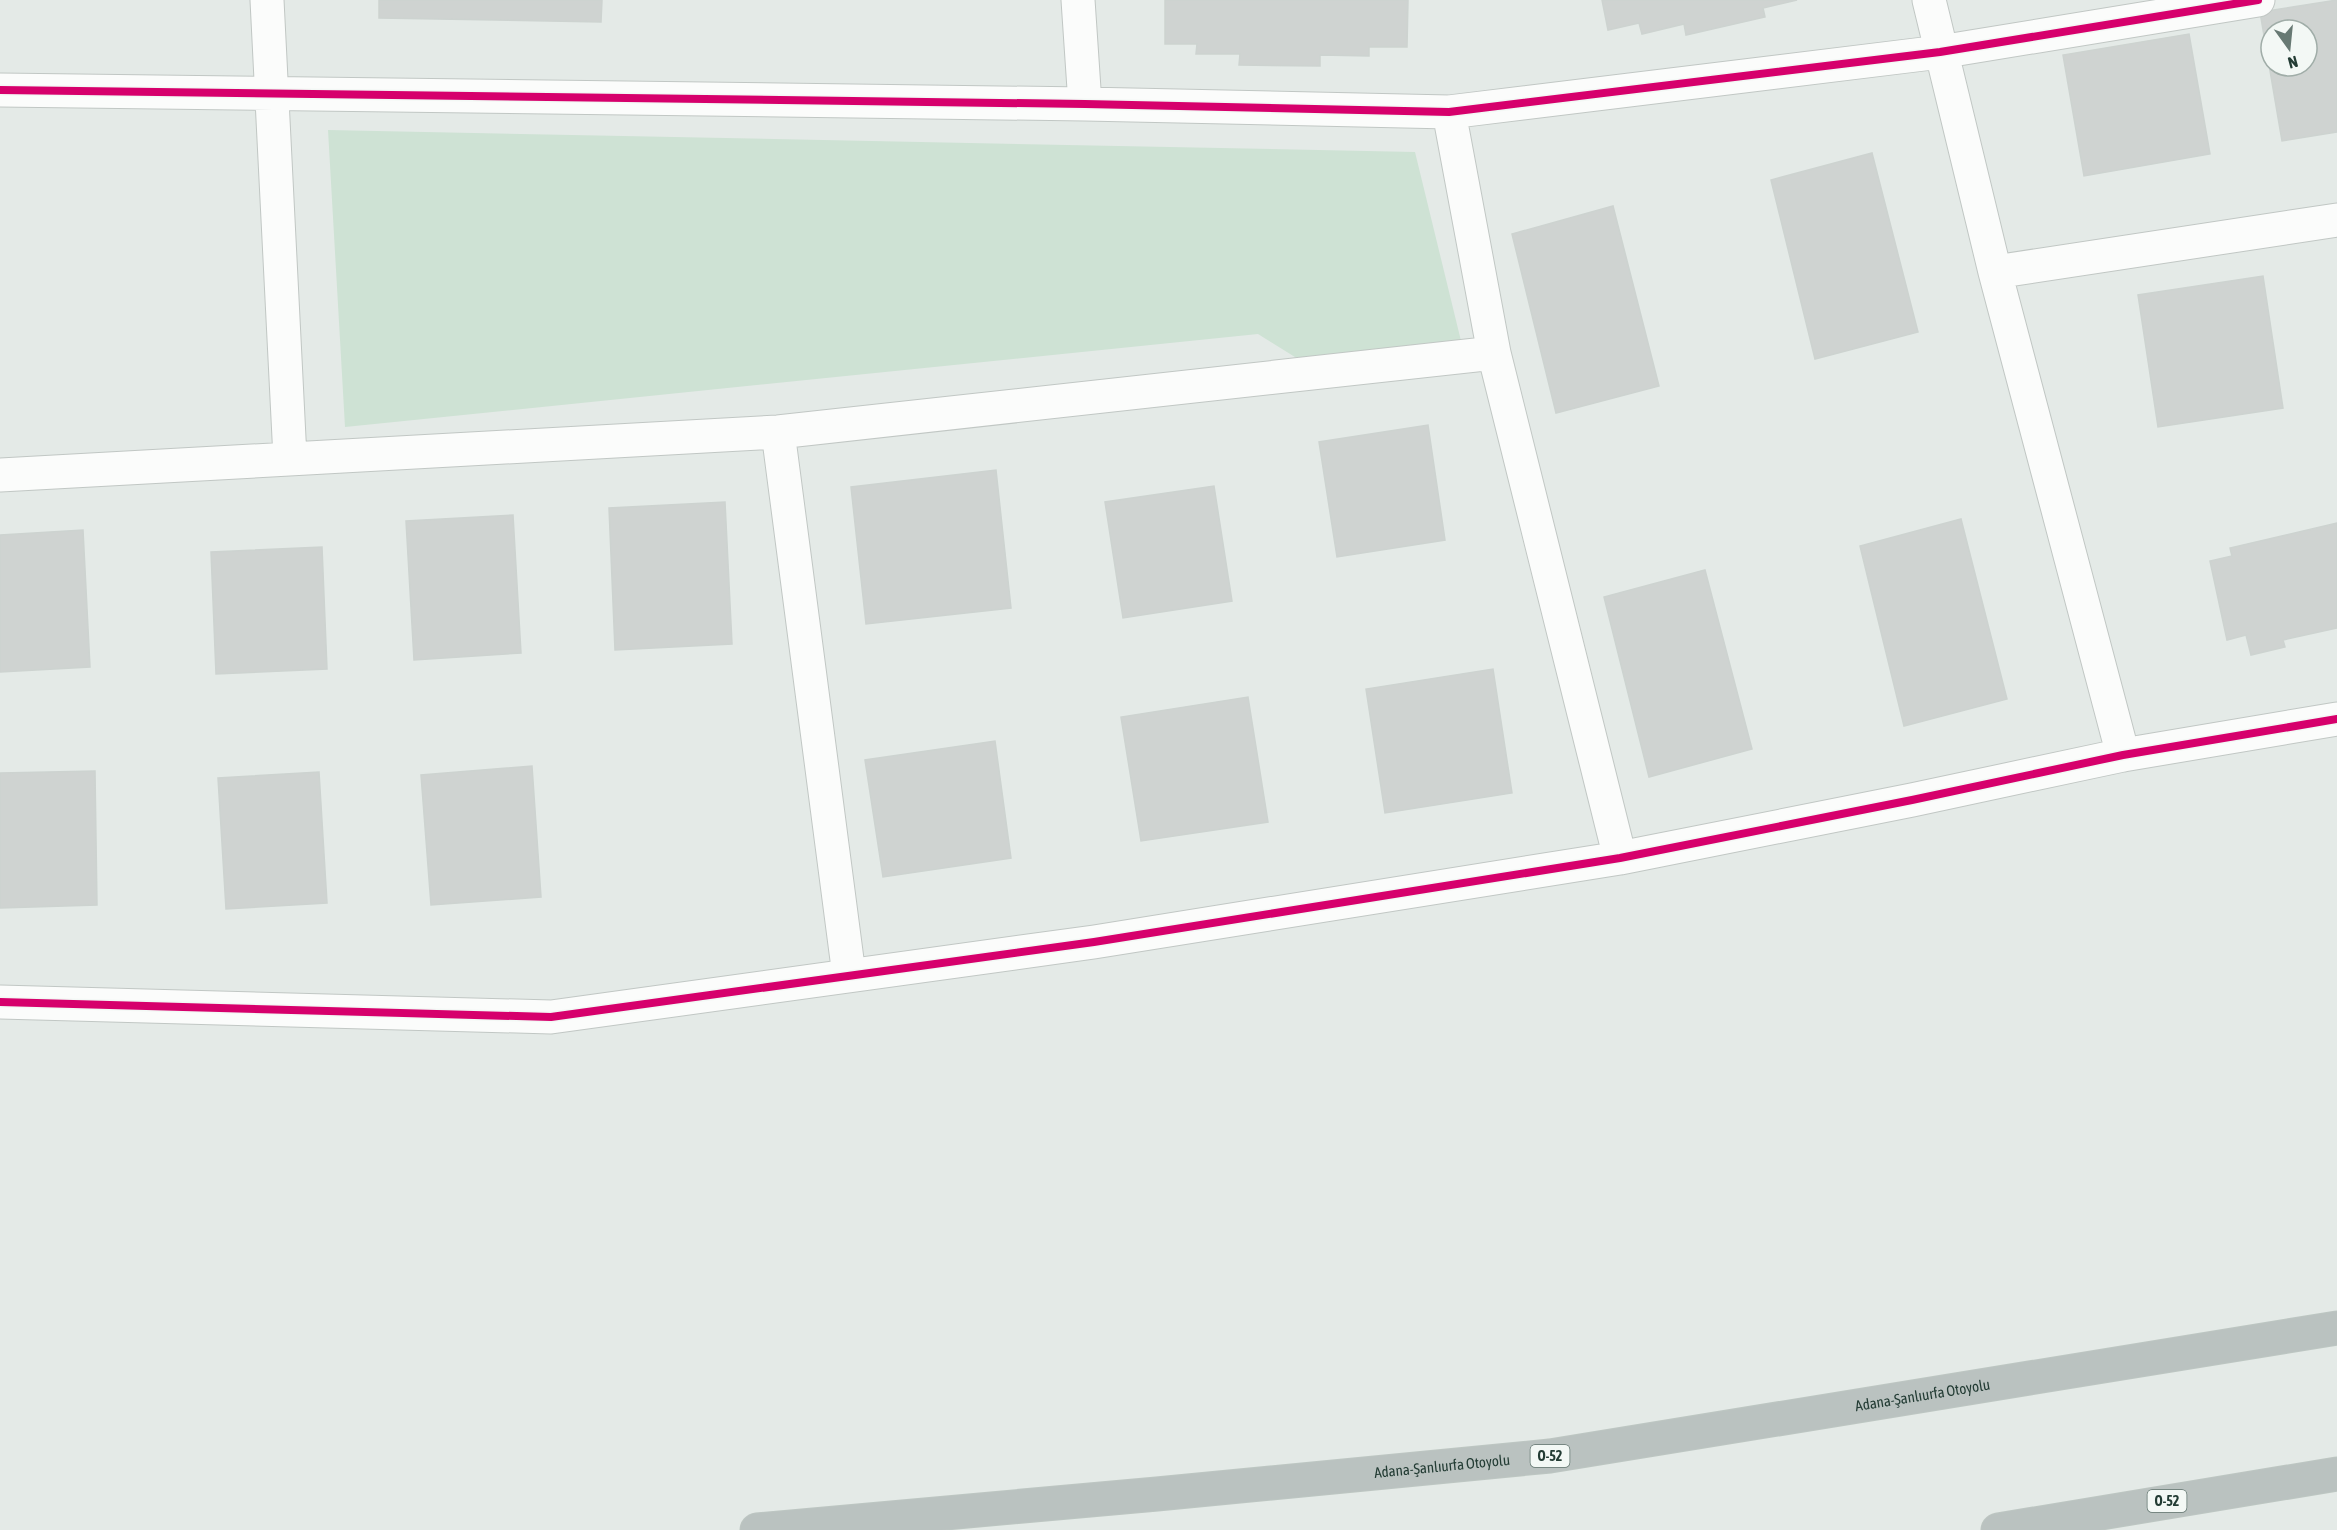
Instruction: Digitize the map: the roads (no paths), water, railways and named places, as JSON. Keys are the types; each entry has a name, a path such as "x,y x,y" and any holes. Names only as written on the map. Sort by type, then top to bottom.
{"highway":[{"name":"Adana-Şanlıurfa Otoyolu","path":"757,1530 1550,1456 2337,1328"},
{"name":"O-52","path":"1998,1530 2337,1474"}],"street":[{"path":"267,0 290,458"},
{"path":"1078,0 1085,104"},
{"path":"1929,0 1995,272 2123,755"},
{"path":"0,90 1085,104 1449,112 1940,52 2258,0"},
{"path":"1449,112 1494,353 1620,858"},
{"path":"1995,272 2337,220"},
{"path":"0,475 778,432 1494,353"},
{"path":"778,432 849,975"},
{"path":"0,1002 552,1017 1094,942 1620,858 2123,755 2337,719"}]}
